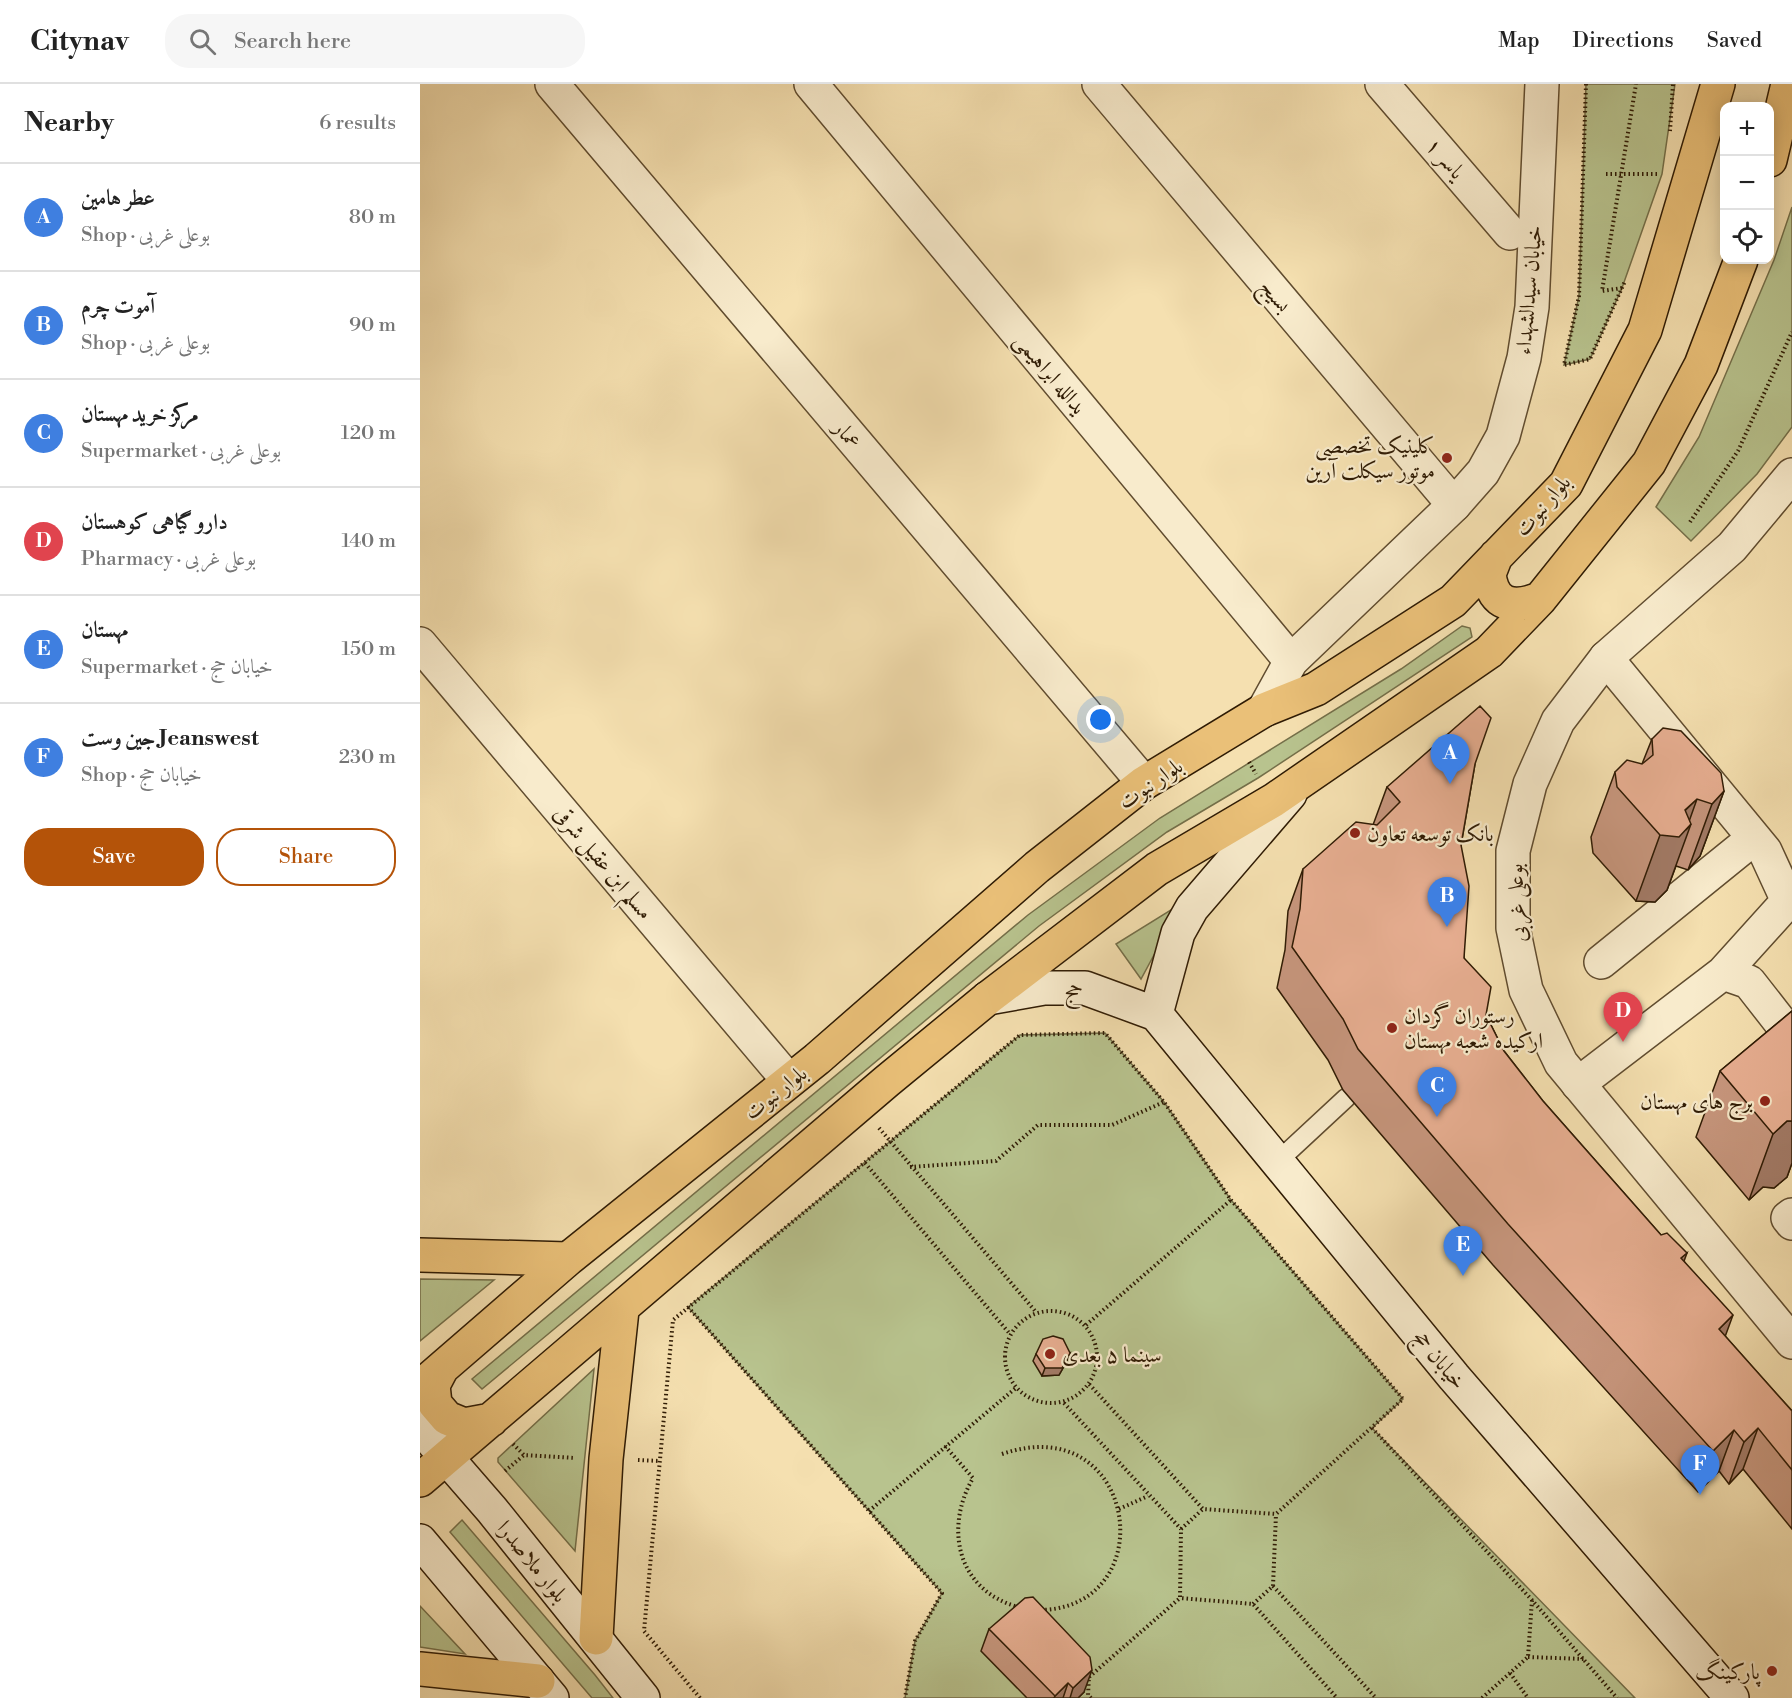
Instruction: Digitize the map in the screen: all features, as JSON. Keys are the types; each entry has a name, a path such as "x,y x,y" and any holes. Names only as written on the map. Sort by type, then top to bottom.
{"main road":[{"name":"بلوار نبوت","path":"431,1378 568,1259 817,1059 1037,867 1144,783 1264,710 1316,689 1453,601 1566,484 1645,330 1718,84"},
{"path":"1771,156 1788,84"},
{"path":"420,1480 447,1458 502,1432 622,1310 988,998 1157,869 1302,782 1489,652 1540,599 1649,463 1701,365 1739,264"},
{"path":"1496,556 1489,574 1490,584 1496,594 1506,603 1522,606 1540,599"},
{"path":"1453,601 1472,601 1489,612 1496,631 1489,652"},
{"path":"420,1256 568,1259"},
{"path":"596,1638 606,1459 622,1310"},
{"path":"431,1378 435,1404 447,1418 464,1425 502,1432"},
{"path":"420,1669 545,1689"}],"street":[{"name":"عمار","path":"552,84 1144,783"},
{"name":"یدالله ابراهیمی","path":"811,84 1291,661"},
{"name":"بسیج","path":"1099,84 1454,505"},
{"name":"یاسر ۱","path":"1382,84 1510,232"},
{"name":"خیابان سیدالشهداء","path":"1264,710 1291,661 1454,505 1483,472 1503,436 1524,358 1532,307 1542,84"},
{"name":"بوعلی غربی","path":"1792,475 1732,548 1606,658 1558,721 1530,784 1514,851 1513,928 1526,990 1561,1064 1792,1342"},
{"name":"مسلم ابن عقیل شرقی","path":"420,644 789,1081"},
{"path":"1578,1084 1723,974 1790,903 1765,851 1606,658"},
{"path":"1156,1014 1178,933 1192,908 1302,782"},
{"path":"1600,962 1754,838"},
{"path":"1723,974 1749,982 1792,1037"},
{"name":"حج","path":"988,998 1044,988 1085,988 1156,1014"},
{"name":"خیابان حج","path":"1156,1014 1276,1163 1462,1386 1732,1698"},
{"path":"1792,1215 1788,1218 1792,1223"},
{"name":"بلوار ملاصدرا","path":"420,1427 596,1638 643,1698"},
{"path":"420,1541 545,1689"}],"lane":[{"path":"1276,1163 1347,1098"}],"path":[{"path":"1586,84 1579,296 1564,365 1590,360 1626,278"},
{"path":"1622,288 1602,291 1636,84"},
{"path":"1669,142 1673,84"},
{"path":"1606,174 1662,174 1659,184"},
{"path":"1690,522 1738,451 1776,372 1792,332"},
{"path":"1249,762 1258,778"},
{"path":"700,1698 644,1631 673,1320 1020,1035 1105,1033 1164,1102 1232,1200 1403,1399 1276,1514 1273,1586 1376,1698"},
{"path":"910,1167 996,1161 1038,1125 1112,1125 1164,1102"},
{"path":"876,1124 910,1167 1036,1312"},
{"path":"865,1163 1010,1334"},
{"path":"1086,1325 1232,1200"},
{"path":"688,1307 942,1593 915,1641 904,1698"},
{"path":"1036,1312 1064,1312 1086,1325 1094,1340 1098,1355 1096,1370 1089,1384 1064,1403 1043,1402 1029,1397 1009,1376 1005,1362 1010,1334 1026,1318 1036,1312"},
{"path":"1089,1384 1203,1509 1276,1514"},
{"path":"869,1512 1017,1386"},
{"path":"1064,1403 1181,1529 1180,1598"},
{"path":"1372,1428 1532,1600 1617,1698"},
{"path":"502,1432 524,1455"},
{"path":"945,1446 973,1478 964,1493 957,1518 958,1544 967,1569 983,1589 1005,1603 1022,1608"},
{"path":"1002,1454 1022,1447 1047,1446 1072,1453 1093,1466 1110,1486 1119,1509 1121,1535 1115,1561 1101,1583 1081,1600 1057,1609 1039,1610"},
{"path":"505,1471 524,1455 584,1458"},
{"path":"637,1460 660,1461"},
{"path":"1119,1509 1148,1496"},
{"path":"1181,1529 1203,1509"},
{"path":"1253,1604 1273,1586"},
{"path":"1088,1697 1089,1677 1180,1598 1253,1604 1337,1698"},
{"path":"1528,1657 1532,1600"},
{"path":"1482,1698 1528,1657 1584,1659"},
{"path":"1510,1673 1528,1698"}],"green space":[{"path":"1586,84 1675,84 1662,174 1622,288 1590,359 1564,365 1579,296"},
{"path":"1792,207 1792,427 1757,474 1691,541 1656,507 1699,437 1774,260"},
{"path":"1462,626 1470,628 1472,637 1258,778 1167,832 1039,926 482,1389 472,1379 1028,915 1160,818 1401,669"},
{"path":"1182,903 1141,979 1116,944"},
{"path":"1105,1033 1164,1102 1231,1200 1403,1399 1372,1428 1635,1698 905,1698 915,1641 942,1593 688,1307 1020,1035"},
{"path":"420,1279 494,1280 420,1341"},
{"path":"594,1369 575,1551 498,1462 498,1458"},
{"path":"462,1520 613,1698 592,1698 450,1532"},
{"path":"420,1606 465,1654 420,1647"}],"building":[{"path":"1480,706 1491,718 1475,764 1461,845 1469,886 1464,958 1491,987 1486,1015 1504,1051 1543,1101 1661,1235 1667,1233 1687,1253 1681,1258 1733,1315 1719,1329 1792,1411 1792,1470 1758,1428 1744,1442 1734,1430 1713,1451 1508,1224 1358,1049 1343,1019 1292,947 1300,909 1303,869 1356,822 1377,825 1400,802 1387,787"},
{"path":"1663,728 1681,731 1721,773 1724,791 1712,804 1697,799 1685,810 1691,824 1679,837 1660,835 1617,787 1615,772 1627,760 1642,764 1653,755 1652,739"},
{"path":"1792,1011 1792,1121 1787,1121 1773,1134 1720,1071"},
{"name":"سینما ۵ بعدی","path":"1053,1336 1063,1339 1070,1353 1062,1368 1045,1368 1036,1354 1043,1339"},
{"path":"1033,1597 1090,1657 1092,1670 1073,1688 1068,1683 1055,1696 989,1629 1025,1598"}],"place":[{"name":"کلینیک تخصصی موتور سیکلت آرین","path":"1447,458"},
{"name":"عطر هامین","path":"1450,784"},
{"name":"بانک توسعه تعاون","path":"1355,833"},
{"name":"آموت چرم","path":"1447,927"},
{"name":"رستوران گردان ارکیده شعبه مهستان","path":"1392,1028"},
{"name":"دارو گیاهی کوهستان","path":"1623,1042"},
{"name":"برج های مهستان","path":"1765,1101"},
{"name":"مرکز خرید مهستان","path":"1437,1117"},
{"name":"مهستان","path":"1463,1276"},
{"name":"سینما ۵ بعدی","path":"1050,1354"},
{"name":"جین وست Jeanswest","path":"1700,1495"},
{"name":"پارکینگ","path":"1772,1671"}]}
